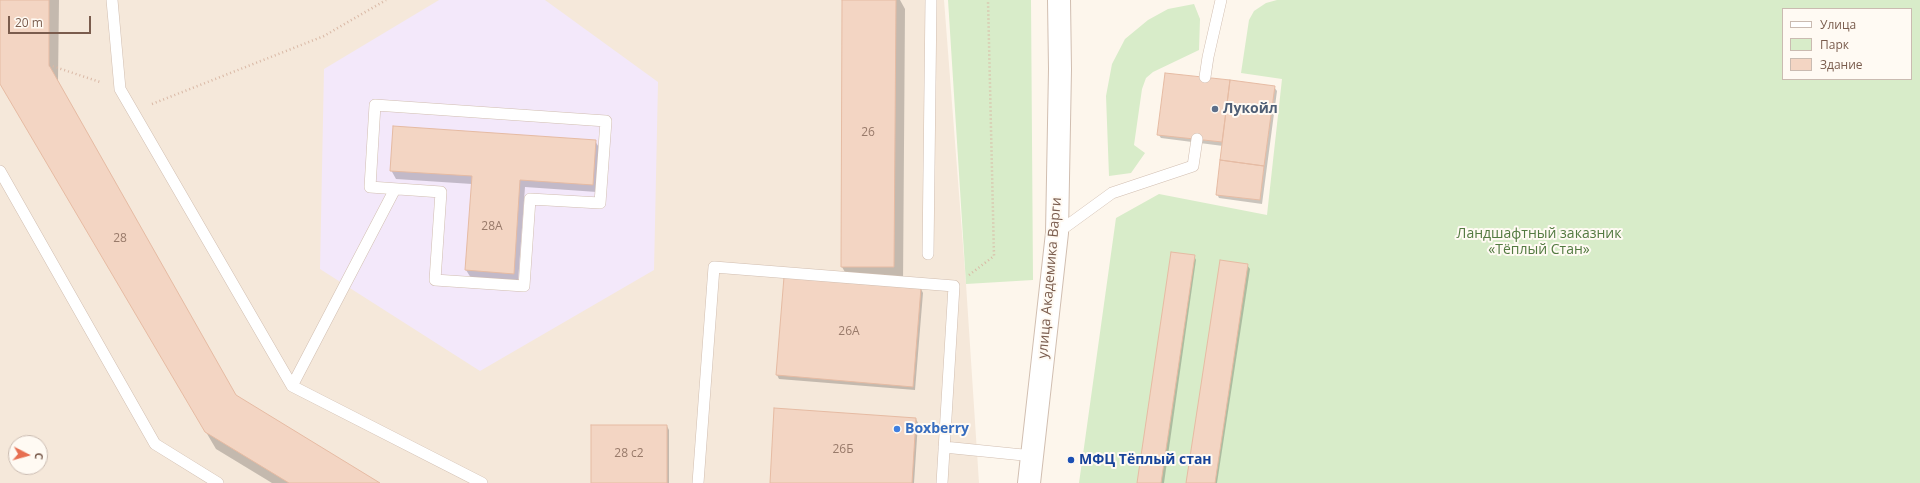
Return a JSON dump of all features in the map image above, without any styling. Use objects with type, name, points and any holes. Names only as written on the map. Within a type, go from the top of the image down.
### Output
[{"type":"street","name":"улица Академика Варги","points":[[1029,483],[1056,233],[1060,69],[1059,0]]},
{"type":"lane","points":[[112,0],[120,89],[292,386],[482,483]]},
{"type":"lane","points":[[928,254],[931,0]]},
{"type":"lane","points":[[1205,77],[1221,0]]},
{"type":"lane","points":[[376,105],[606,122],[600,203],[530,199],[524,286],[435,280],[441,192],[395,189],[370,187],[376,105]]},
{"type":"lane","points":[[1056,233],[1112,193],[1193,166],[1197,139]]},
{"type":"lane","points":[[0,171],[155,444],[218,483]]},
{"type":"lane","points":[[292,386],[395,189]]},
{"type":"lane","points":[[698,483],[714,267],[954,286],[942,483]]},
{"type":"lane","points":[[944,447],[1033,456]]},
{"type":"path","points":[[133,111],[324,36],[386,0]]},
{"type":"path","points":[[954,286],[994,256],[988,0]]},
{"type":"path","points":[[49,64],[120,89]]},
{"type":"shaded area","points":[[0,0],[944,0],[966,284],[979,483],[0,483]]},
{"type":"shaded area","points":[[439,0],[545,0],[658,82],[654,270],[480,371],[320,269],[324,69]]},
{"type":"green space","points":[[948,0],[1031,0],[1033,280],[966,284]]},
{"type":"green space","name":"Ландшафтный заказник «Тёплый Стан»","points":[[1277,0],[1920,0],[1920,483],[1079,483],[1116,218],[1159,194],[1267,215],[1282,79],[1241,73],[1249,20],[1254,11],[1266,3]]},
{"type":"green space","points":[[1194,4],[1200,19],[1199,50],[1153,72],[1146,78],[1142,89],[1134,145],[1145,153],[1131,173],[1109,176],[1106,96],[1112,64],[1125,39],[1148,20],[1168,9]]},
{"type":"building","points":[[0,0],[49,0],[49,65],[236,395],[380,483],[289,483],[205,432],[0,84]]},
{"type":"building","points":[[842,0],[896,0],[894,267],[841,267]]},
{"type":"building","points":[[1165,73],[1230,80],[1222,142],[1157,135]]},
{"type":"building","points":[[1230,80],[1275,86],[1264,166],[1220,160]]},
{"type":"building","points":[[393,126],[596,140],[593,185],[520,180],[514,274],[465,270],[472,176],[390,171]]},
{"type":"building","points":[[1220,160],[1264,166],[1260,200],[1216,195]]},
{"type":"building","points":[[1171,252],[1195,255],[1161,483],[1137,483]]},
{"type":"building","points":[[1220,260],[1248,264],[1215,483],[1186,483]]},
{"type":"building","points":[[784,277],[921,288],[913,387],[776,375]]},
{"type":"building","points":[[774,408],[916,418],[912,483],[770,483]]},
{"type":"building","points":[[591,425],[667,425],[667,483],[591,483]]},
{"type":"place","name":"Лукойл","points":[[1215,109]]},
{"type":"place","name":"Boxberry","points":[[897,429]]},
{"type":"place","name":"МФЦ Тёплый стан","points":[[1071,460]]}]
